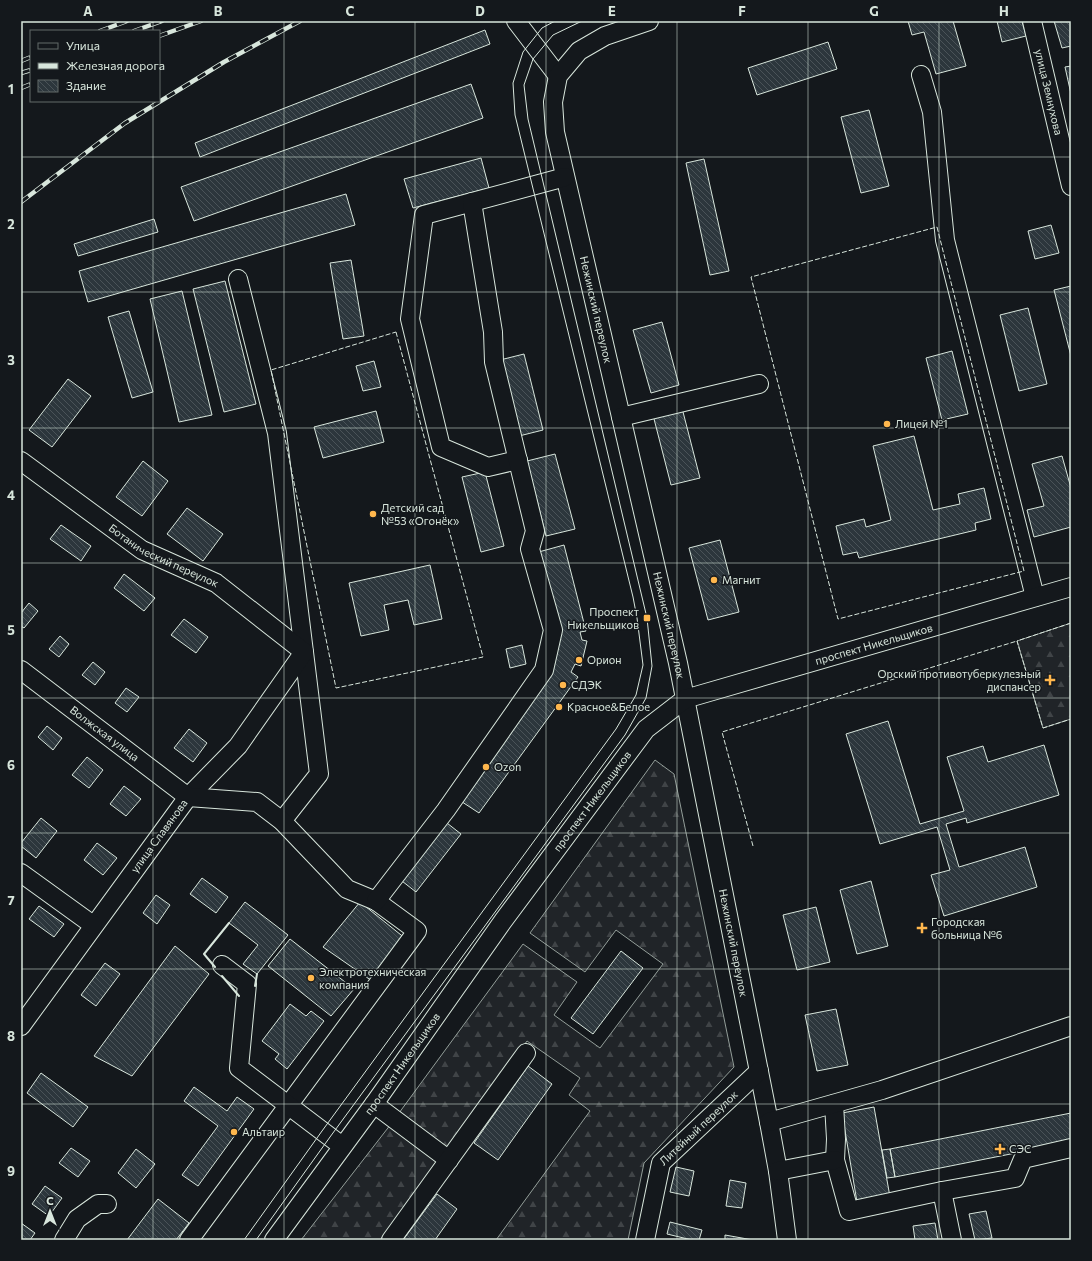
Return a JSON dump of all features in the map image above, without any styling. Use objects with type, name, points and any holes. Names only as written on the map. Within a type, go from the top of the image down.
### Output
[{"type":"street","points":[[516,21],[558,76],[579,52],[605,36],[649,21]]},
{"type":"street","name":"улица Земнухова","points":[[1032,21],[1071,186]]},
{"type":"street","points":[[921,75],[932,112],[945,240],[1035,597]]},
{"type":"street","name":"Нежинский переулок","points":[[558,76],[553,102],[555,132],[678,663],[769,1122],[778,1171],[787,1240]]},
{"type":"street","points":[[518,460],[488,467],[441,448],[410,319],[424,215],[565,177]]},
{"type":"street","points":[[376,901],[446,810],[544,670],[553,630],[530,549],[535,531],[494,362],[493,332],[472,202]]},
{"type":"street","points":[[238,279],[277,433],[319,774],[282,820]]},
{"type":"street","points":[[621,417],[760,384]]},
{"type":"street","name":"Ботанический переулок","points":[[21,461],[142,550],[216,583],[304,652]]},
{"type":"street","name":"проспект Никельщиков","points":[[274,1240],[374,1104],[504,921],[646,729],[685,700],[1071,587]]},
{"type":"street","name":"улица Славянова","points":[[21,1026],[188,797],[238,746],[304,652]]},
{"type":"street","name":"Волжская улица","points":[[21,670],[188,797]]},
{"type":"street","points":[[188,797],[257,802],[282,820],[347,889],[376,901],[417,931],[189,1240]]},
{"type":"street","points":[[21,873],[94,925]]},
{"type":"street","points":[[222,965],[246,984],[239,1068],[342,1146]]},
{"type":"street","points":[[769,1122],[882,1090],[1071,1026]]},
{"type":"street","points":[[391,1240],[526,1053]]},
{"type":"street","name":"Литейный переулок","points":[[645,1240],[661,1163],[759,1072]]},
{"type":"street","points":[[374,1104],[449,1160]]},
{"type":"street","points":[[834,1104],[836,1139],[835,1160],[849,1211],[1015,1178],[1023,1158],[1071,1148]]},
{"type":"street","points":[[778,1171],[835,1160]]},
{"type":"street","points":[[942,1192],[952,1240]]},
{"type":"street","points":[[64,1240],[77,1219],[98,1204],[107,1204]]},
{"type":"green space","name":"Орский противотуберкулезный диспансер","points":[[1071,623],[1071,719],[1043,728],[1017,641]]},
{"type":"green space","points":[[655,760],[674,774],[734,1067],[644,1163],[628,1240],[496,1240],[590,1111],[569,1095],[580,1078],[527,1041],[449,1149],[399,1113],[523,944],[577,982],[554,1015],[600,1048],[663,964],[616,930],[585,972],[530,933]]},
{"type":"green space","points":[[391,1124],[438,1160],[380,1240],[301,1240]]},
{"type":"building","points":[[908,21],[953,21],[966,66],[936,74],[924,32],[912,35]]},
{"type":"building","points":[[997,21],[1022,21],[1026,36],[1002,42]]},
{"type":"building","points":[[1054,21],[1071,21],[1071,46],[1062,48]]},
{"type":"building","points":[[485,30],[490,44],[200,157],[195,143]]},
{"type":"building","points":[[828,42],[837,69],[757,95],[748,68]]},
{"type":"building","points":[[1071,66],[1071,94],[1065,67]]},
{"type":"building","points":[[471,84],[483,118],[194,221],[181,187]]},
{"type":"building","points":[[869,110],[889,186],[861,193],[841,117]]},
{"type":"building","points":[[481,158],[489,188],[413,208],[404,179]]},
{"type":"building","points":[[704,159],[729,271],[710,275],[686,163]]},
{"type":"building","points":[[346,194],[355,225],[88,302],[79,271]]},
{"type":"building","points":[[154,219],[158,232],[78,256],[74,244]]},
{"type":"building","points":[[1051,225],[1059,253],[1035,259],[1028,231]]},
{"type":"building","points":[[351,260],[364,336],[343,339],[330,263]]},
{"type":"building","points":[[225,281],[256,404],[224,412],[193,289]]},
{"type":"building","points":[[1071,286],[1071,356],[1054,290]]},
{"type":"building","points":[[182,291],[212,415],[179,422],[150,299]]},
{"type":"building","points":[[1028,308],[1047,384],[1019,391],[1000,315]]},
{"type":"building","points":[[129,311],[153,392],[132,398],[108,317]]},
{"type":"building","points":[[662,322],[679,385],[651,393],[633,330]]},
{"type":"building","points":[[952,351],[968,414],[942,420],[926,358]]},
{"type":"building","points":[[524,354],[543,430],[515,437],[496,361]]},
{"type":"building","points":[[374,361],[381,387],[363,391],[356,366]]},
{"type":"building","points":[[68,379],[91,396],[52,447],[29,430]]},
{"type":"building","points":[[682,408],[700,478],[671,485],[653,415]]},
{"type":"building","points":[[376,411],[384,442],[323,458],[314,427]]},
{"type":"building","points":[[914,436],[933,510],[960,504],[958,494],[984,488],[991,519],[975,523],[976,530],[859,558],[857,552],[843,555],[836,526],[864,519],[866,527],[891,520],[873,446]]},
{"type":"building","points":[[555,454],[575,529],[546,536],[527,461]]},
{"type":"building","points":[[1062,456],[1071,488],[1071,527],[1034,537],[1027,510],[1044,506],[1032,464]]},
{"type":"building","points":[[143,461],[168,481],[142,516],[116,497]]},
{"type":"building","points":[[485,472],[504,546],[481,552],[462,477]]},
{"type":"building","points":[[187,508],[223,534],[203,561],[167,534]]},
{"type":"building","points":[[61,525],[91,546],[81,561],[50,539]]},
{"type":"building","name":"Магнит","points":[[720,540],[739,612],[708,620],[689,548]]},
{"type":"building","points":[[564,545],[586,631],[580,632],[582,640],[587,641],[581,666],[575,664],[571,672],[578,677],[479,813],[453,796],[549,658],[535,553]]},
{"type":"building","points":[[430,565],[442,619],[414,625],[408,600],[384,605],[389,630],[361,636],[349,583]]},
{"type":"building","points":[[124,574],[155,598],[144,611],[114,588]]},
{"type":"building","points":[[29,603],[38,611],[24,628],[21,626],[21,613]]},
{"type":"building","points":[[184,619],[208,637],[196,653],[171,635]]},
{"type":"building","points":[[60,636],[69,644],[59,657],[49,649]]},
{"type":"building","points":[[522,645],[526,664],[510,668],[506,649]]},
{"type":"building","points":[[93,662],[105,672],[95,685],[82,675]]},
{"type":"building","points":[[126,688],[139,697],[127,712],[115,703]]},
{"type":"building","points":[[888,721],[920,824],[964,811],[947,757],[983,746],[988,762],[1044,745],[1059,795],[967,823],[966,818],[946,824],[959,867],[1025,847],[1037,887],[944,916],[931,875],[950,870],[937,827],[880,844],[846,734]]},
{"type":"building","points":[[47,726],[62,738],[53,750],[38,737]]},
{"type":"building","points":[[189,729],[207,743],[193,762],[174,748]]},
{"type":"building","points":[[87,757],[103,770],[89,788],[72,775]]},
{"type":"building","points":[[124,786],[141,799],[126,816],[110,804]]},
{"type":"building","points":[[438,816],[461,834],[416,892],[393,874]]},
{"type":"building","points":[[41,818],[57,831],[36,858],[21,846],[21,843]]},
{"type":"building","points":[[97,843],[117,858],[103,875],[84,860]]},
{"type":"building","points":[[202,878],[228,897],[216,913],[190,894]]},
{"type":"building","points":[[871,881],[888,946],[857,954],[840,890]]},
{"type":"building","points":[[156,895],[170,905],[157,924],[143,913]]},
{"type":"building","points":[[245,902],[288,935],[257,974],[243,964],[258,945],[229,923]]},
{"type":"building","points":[[360,902],[406,939],[372,981],[323,947]]},
{"type":"building","points":[[39,906],[64,924],[54,937],[29,919]]},
{"type":"building","points":[[816,907],[830,962],[797,970],[783,915]]},
{"type":"building","name":"Электротехническая компания","points":[[290,939],[354,989],[331,1016],[268,966]]},
{"type":"building","points":[[175,946],[209,974],[132,1076],[94,1056]]},
{"type":"building","points":[[621,951],[643,968],[593,1034],[571,1018]]},
{"type":"building","points":[[105,963],[120,974],[96,1006],[81,995]]},
{"type":"building","points":[[290,1004],[306,1016],[311,1011],[324,1021],[287,1069],[275,1059],[279,1054],[262,1041]]},
{"type":"building","points":[[836,1009],[848,1065],[817,1071],[805,1015]]},
{"type":"building","points":[[528,1066],[552,1084],[498,1160],[474,1143]]},
{"type":"building","points":[[41,1073],[88,1107],[73,1127],[27,1093]]},
{"type":"building","points":[[194,1087],[227,1111],[237,1097],[254,1109],[198,1186],[182,1175],[218,1126],[184,1101]]},
{"type":"building","points":[[874,1107],[890,1197],[857,1202],[842,1113]]},
{"type":"building","points":[[1071,1113],[1071,1142],[895,1177],[890,1149]]},
{"type":"building","points":[[71,1148],[90,1161],[78,1177],[59,1163]]},
{"type":"building","points":[[136,1149],[155,1164],[136,1188],[118,1173]]},
{"type":"building","points":[[890,1149],[895,1177],[887,1178],[882,1150]]},
{"type":"building","points":[[676,1167],[694,1171],[689,1196],[670,1192]]},
{"type":"building","points":[[730,1180],[746,1183],[742,1208],[726,1206]]},
{"type":"building","points":[[45,1186],[62,1198],[49,1216],[32,1204]]},
{"type":"building","points":[[437,1194],[457,1209],[435,1240],[403,1240]]},
{"type":"building","points":[[158,1199],[189,1223],[176,1240],[127,1240]]},
{"type":"building","points":[[986,1211],[992,1238],[975,1240],[969,1214]]},
{"type":"building","points":[[670,1222],[702,1230],[699,1240],[692,1240],[667,1234]]},
{"type":"building","points":[[21,1223],[35,1233],[30,1240],[21,1240]]},
{"type":"building","points":[[935,1223],[938,1240],[915,1240],[913,1226]]},
{"type":"building","points":[[725,1235],[753,1240],[725,1240]]},
{"type":"tram line","points":[[244,1240],[616,729],[636,695],[643,665],[633,597],[515,115],[513,83],[523,52],[542,28],[555,21]]},
{"type":"tram line","points":[[256,1240],[625,735],[646,698],[652,666],[647,618],[528,119],[524,85],[533,59],[553,35],[582,21]]},
{"type":"railway","points":[[103,30],[127,21]]},
{"type":"railway","points":[[137,30],[162,21]]},
{"type":"railway","points":[[160,36],[201,21]]},
{"type":"railway","points":[[160,101],[224,62],[300,21]]},
{"type":"railway","points":[[21,61],[30,57]]},
{"type":"railway","points":[[21,73],[30,70]]},
{"type":"railway","points":[[21,88],[30,84]]},
{"type":"railway","points":[[21,202],[125,123],[159,102]]},
{"type":"fence","points":[[937,227],[1024,571],[838,619],[751,277],[937,227]]},
{"type":"fence","points":[[396,332],[483,657],[336,688],[271,370],[396,332]]},
{"type":"fence","points":[[1071,623],[1017,641],[1043,728],[1071,719]]},
{"type":"fence","points":[[753,846],[722,732],[1017,641]]},
{"type":"wall","points":[[215,967],[204,954],[229,923]]},
{"type":"wall","points":[[255,986],[257,974]]},
{"type":"wall","points":[[222,976],[239,996]]},
{"type":"place","name":"Лицей №1","points":[[887,424]]},
{"type":"place","name":"Детский сад №53 «Огонёк»","points":[[373,514]]},
{"type":"place","name":"Магнит","points":[[714,580]]},
{"type":"place","name":"Проспект Никельщиков","points":[[647,618]]},
{"type":"place","name":"Орион","points":[[579,660]]},
{"type":"place","name":"Орский противотуберкулезный диспансер","points":[[1050,680]]},
{"type":"place","name":"СДЭК","points":[[563,685]]},
{"type":"place","name":"Красное&Белое","points":[[559,707]]},
{"type":"place","name":"Ozon","points":[[486,767]]},
{"type":"place","name":"Городская больница №6","points":[[922,928]]},
{"type":"place","name":"Электротехническая компания","points":[[311,978]]},
{"type":"place","name":"Альтаир","points":[[234,1132]]},
{"type":"place","name":"СЭС","points":[[1000,1149]]}]
